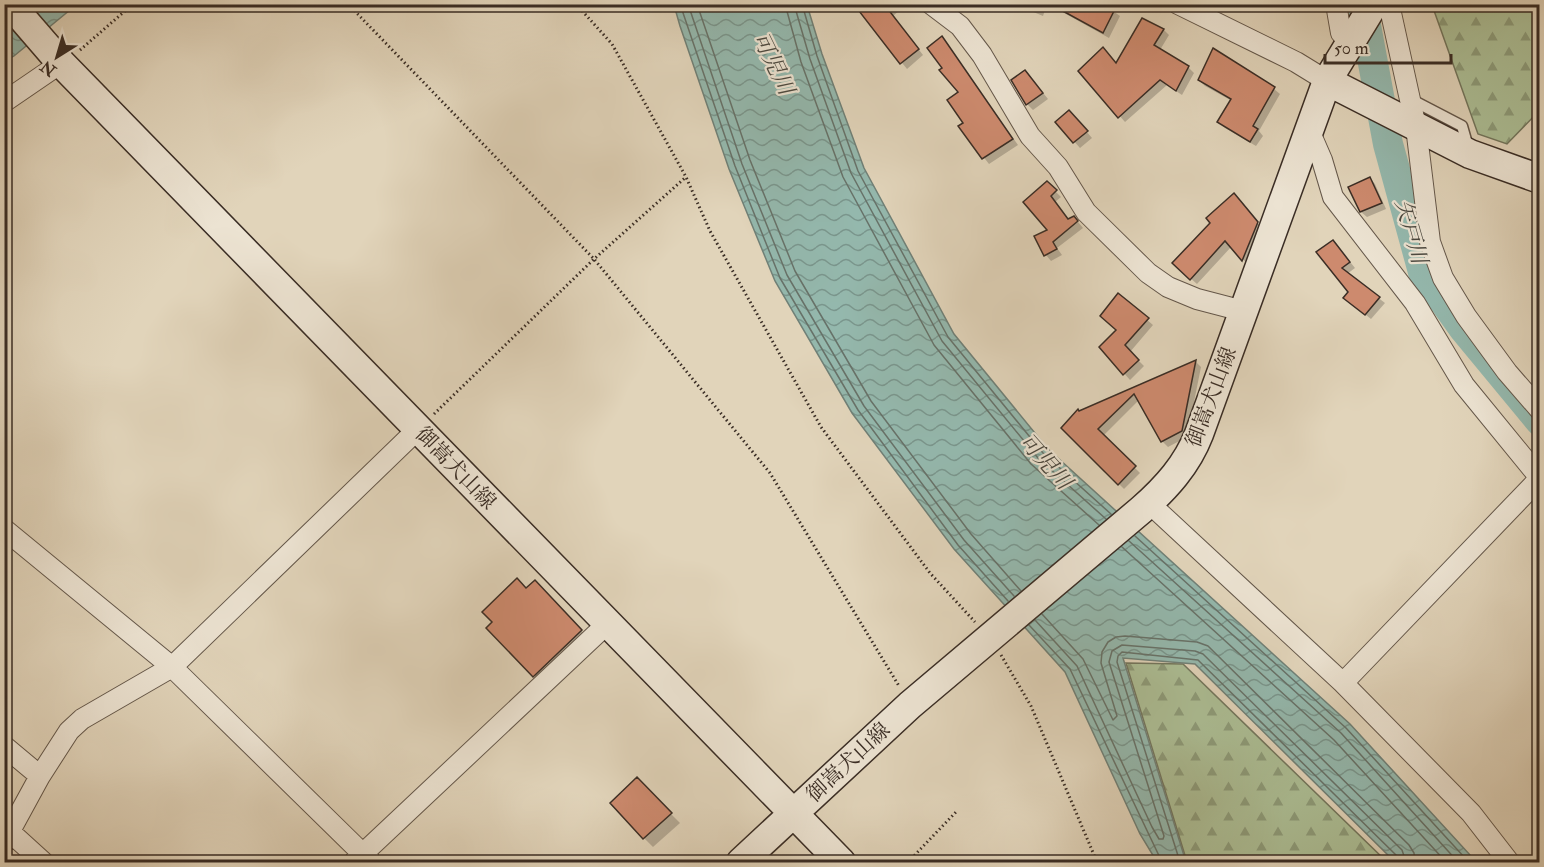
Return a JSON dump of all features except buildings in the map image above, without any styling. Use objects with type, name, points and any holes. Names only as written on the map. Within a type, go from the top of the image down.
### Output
[{"type":"main road","name":"御嵩犬山線","points":[[10,4],[61,63],[794,813],[910,705],[1145,506],[1172,480],[1192,452],[1327,81],[1374,4]]},
{"type":"main road","points":[[1327,81],[1470,154],[1539,179]]},
{"type":"main road","points":[[741,862],[794,813],[841,862]]},
{"type":"street","points":[[931,4],[960,26],[982,54],[1030,136],[1058,167],[1086,213],[1148,273],[1168,287],[1197,299],[1243,310]]},
{"type":"street","points":[[1178,4],[1296,62],[1327,81]]},
{"type":"street","points":[[1336,4],[1341,33],[1352,42]]},
{"type":"street","points":[[1389,4],[1416,127],[1430,242],[1443,278],[1466,316],[1500,363],[1539,410]]},
{"type":"street","points":[[4,102],[61,63]]},
{"type":"street","points":[[1309,130],[1322,160],[1333,198],[1415,303],[1464,385],[1539,478],[1343,683]]},
{"type":"street","points":[[43,862],[7,837],[40,776],[69,731],[82,719],[172,667],[418,429]]},
{"type":"street","points":[[1145,506],[1343,683],[1472,813],[1509,862]]},
{"type":"street","points":[[4,529],[172,667],[363,860],[607,624]]},
{"type":"street","points":[[4,746],[40,776]]},
{"type":"lane","points":[[1410,99],[1462,126],[1470,154]]},
{"type":"path","points":[[61,63],[133,4]]},
{"type":"path","points":[[348,4],[594,259],[770,473],[910,705]]},
{"type":"path","points":[[576,4],[612,44],[686,177],[710,231],[821,427],[930,573],[990,639],[1010,668],[1031,706],[1083,832],[1098,862]]},
{"type":"path","points":[[418,429],[594,259],[686,177]]},
{"type":"path","points":[[908,862],[956,812]]},
{"type":"green space","points":[[1432,5],[1539,5],[1539,111],[1507,144],[1478,134]]},
{"type":"green space","points":[[1126,663],[1183,664],[1387,862],[1187,862]]},
{"type":"water","points":[[5,5],[76,5],[5,61]]},
{"type":"water","name":"可児川","points":[[674,5],[807,5],[822,54],[864,168],[954,334],[1048,449],[1350,724],[1471,856],[1472,862],[1395,862],[1195,664],[1123,658],[1186,862],[1157,862],[1140,834],[1065,672],[954,549],[852,413],[775,281],[729,169]]},
{"type":"waterway","name":"矢戸川","points":[[1362,4],[1388,144],[1423,272],[1464,329],[1540,421]]}]
